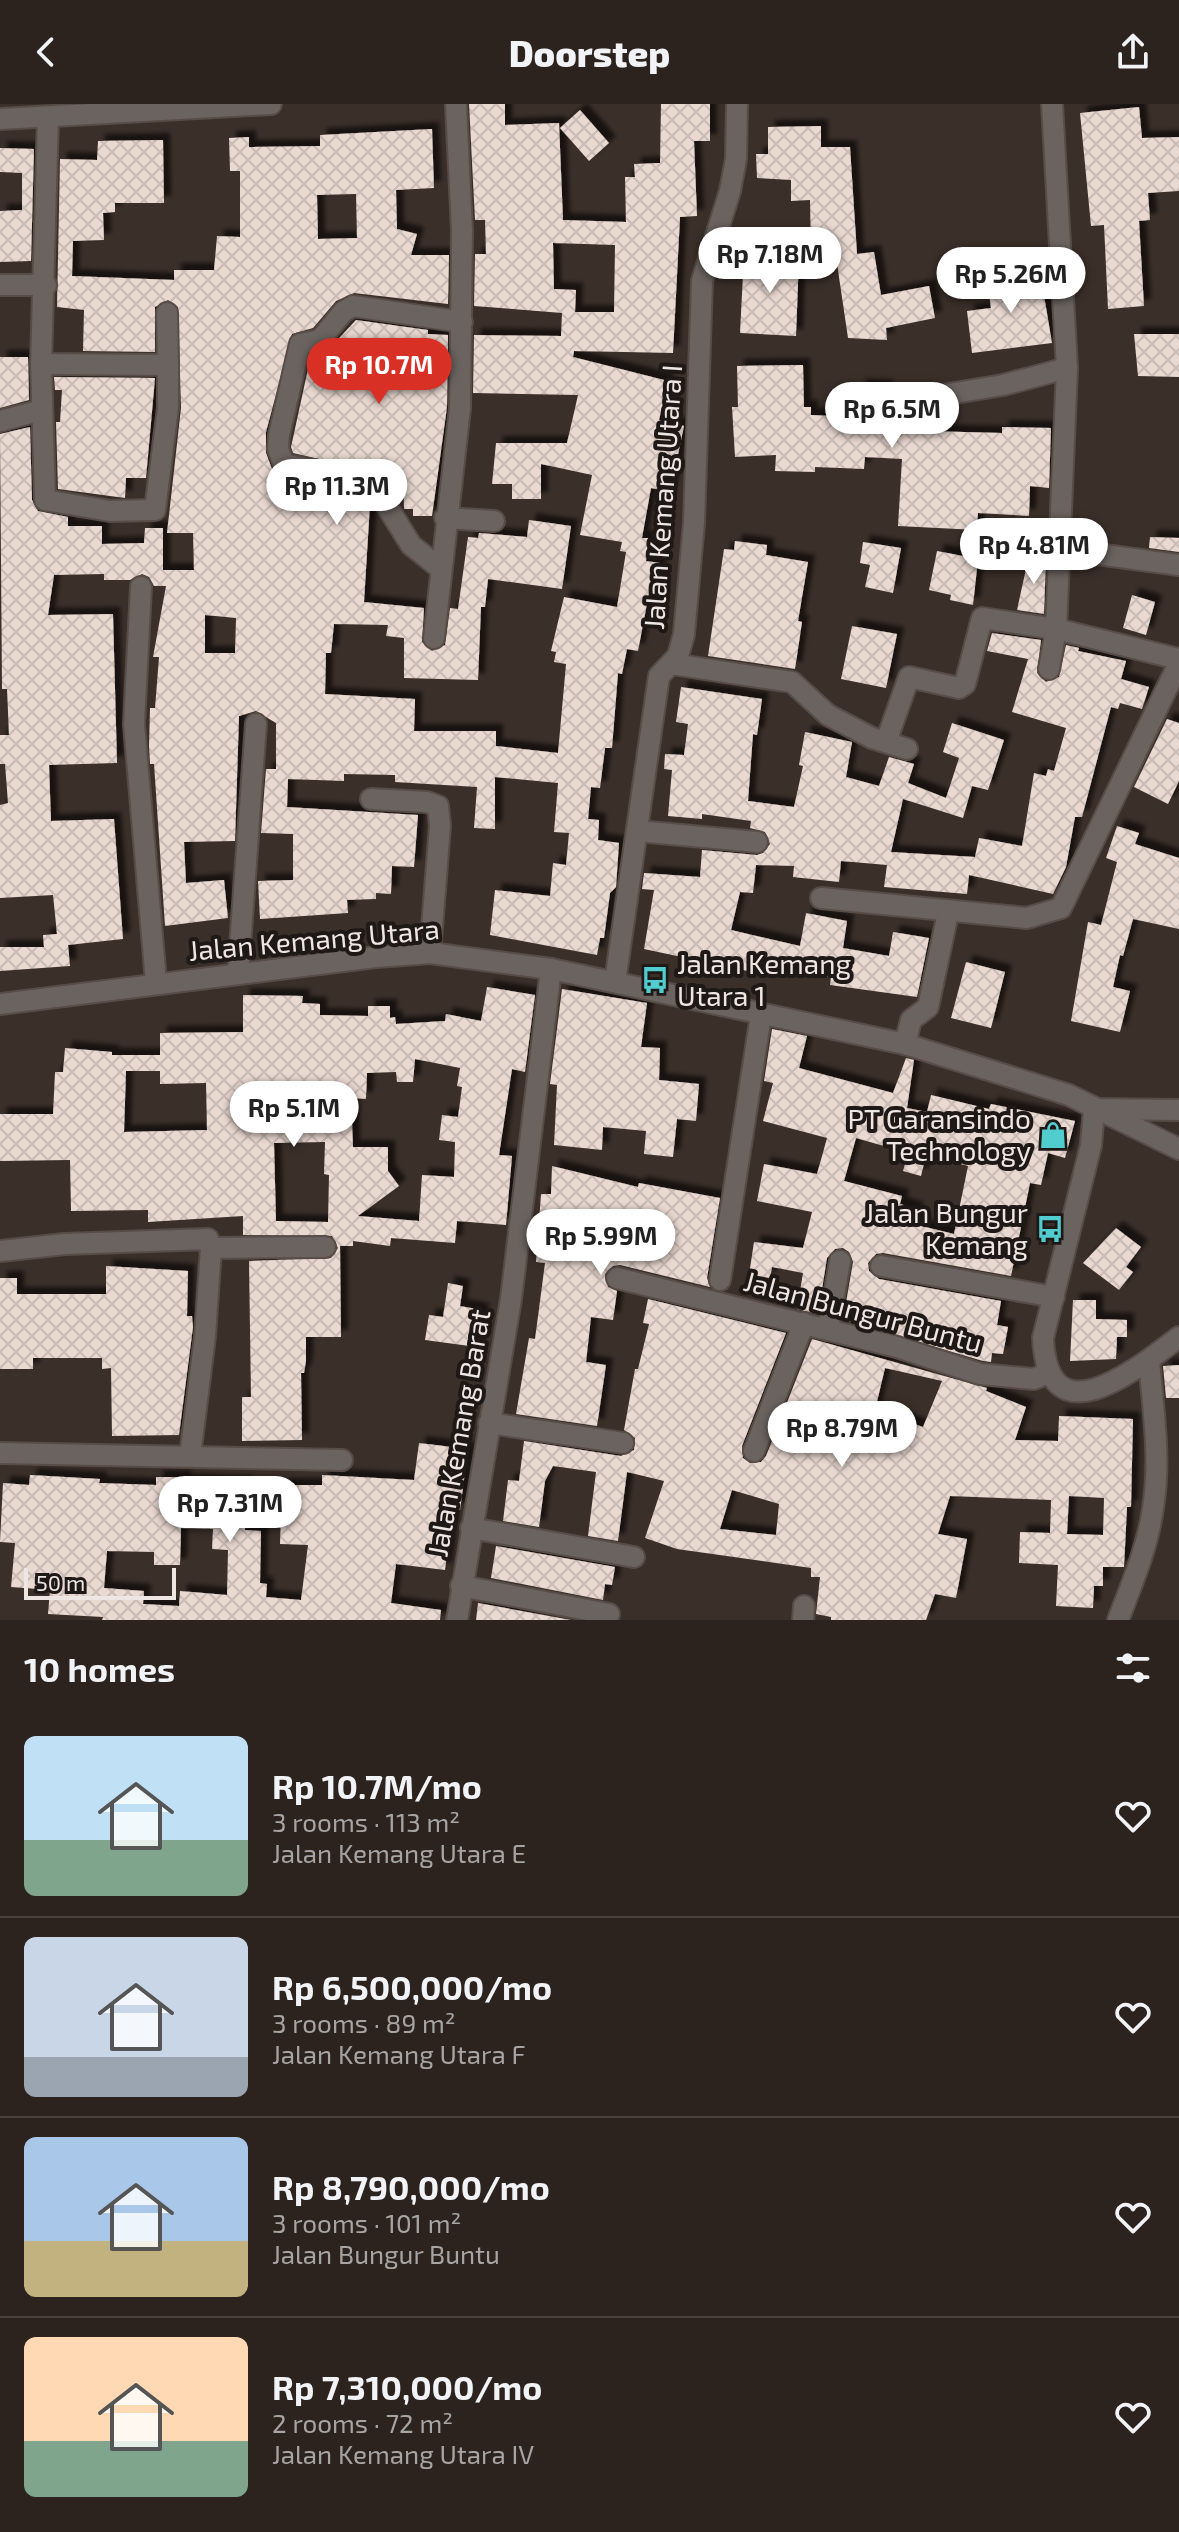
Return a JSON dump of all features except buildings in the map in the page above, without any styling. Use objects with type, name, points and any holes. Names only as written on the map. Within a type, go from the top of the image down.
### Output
[{"type":"street","points":[[10,114],[48,117],[271,104]]},
{"type":"street","points":[[434,638],[445,518],[460,408],[462,231],[456,104]]},
{"type":"street","name":"Jalan Kemang Utara I","points":[[615,982],[659,676],[672,664],[684,634],[694,523],[702,281],[730,191],[736,159],[737,104]]},
{"type":"street","points":[[1049,669],[1056,629],[1067,368],[1052,104]]},
{"type":"street","points":[[48,117],[46,285],[41,364],[45,500],[110,511],[152,512],[157,507],[165,438],[167,313]]},
{"type":"street","points":[[0,285],[46,285]]},
{"type":"street","points":[[441,569],[411,545],[372,482],[284,464],[278,449],[279,435],[300,344],[321,339],[343,312],[353,306],[462,322]]},
{"type":"street","points":[[41,364],[168,365]]},
{"type":"street","points":[[949,394],[1003,385],[1067,368]]},
{"type":"street","points":[[0,421],[42,410]]},
{"type":"street","points":[[445,518],[494,521]]},
{"type":"street","points":[[1060,549],[1179,565]]},
{"type":"street","points":[[141,587],[134,724],[156,982]]},
{"type":"street","points":[[821,898],[948,913],[1027,918],[1061,908],[1179,661],[1056,629],[982,618],[965,684],[959,688],[909,677],[886,742]]},
{"type":"street","points":[[672,664],[792,682],[828,715],[907,749]]},
{"type":"street","points":[[238,974],[256,724]]},
{"type":"street","points":[[371,799],[427,802],[438,806],[440,826],[430,953]]},
{"type":"street","points":[[638,831],[757,842]]},
{"type":"street","points":[[905,1044],[911,1020],[928,1007],[948,913]]},
{"type":"street","name":"Jalan Kemang Utara","points":[[0,1004],[156,982],[430,953],[551,969],[905,1044],[1069,1095],[1179,1149]]},
{"type":"street","name":"Jalan Kemang Barat","points":[[457,1620],[523,1220],[551,969]]},
{"type":"street","points":[[720,1280],[761,1015]]},
{"type":"street","points":[[1179,1110],[1094,1109],[1091,1145],[1043,1338],[1048,1373],[1070,1390],[1101,1390],[1128,1376],[1179,1337]]},
{"type":"street","points":[[0,1251],[208,1239],[211,1248],[205,1336],[190,1456]]},
{"type":"street","points":[[211,1248],[325,1247]]},
{"type":"street","points":[[828,1330],[840,1261]]},
{"type":"street","points":[[881,1266],[1054,1297]]},
{"type":"street","name":"Jalan Bungur Buntu","points":[[617,1278],[897,1347],[980,1374],[1034,1379],[1048,1373]]},
{"type":"street","points":[[754,1451],[804,1323]]},
{"type":"street","points":[[1118,1620],[1141,1558],[1153,1508],[1157,1460],[1149,1360]]},
{"type":"street","points":[[489,1423],[623,1443]]},
{"type":"street","points":[[0,1453],[342,1460]]},
{"type":"street","points":[[471,1528],[634,1557]]},
{"type":"street","points":[[461,1586],[609,1614]]},
{"type":"place","name":"Jalan Kemang Utara 1","points":[[655,980]]},
{"type":"place","name":"PT Garansindo Technology","points":[[1053,1135]]},
{"type":"place","name":"Jalan Bungur Kemang","points":[[1050,1229]]}]
